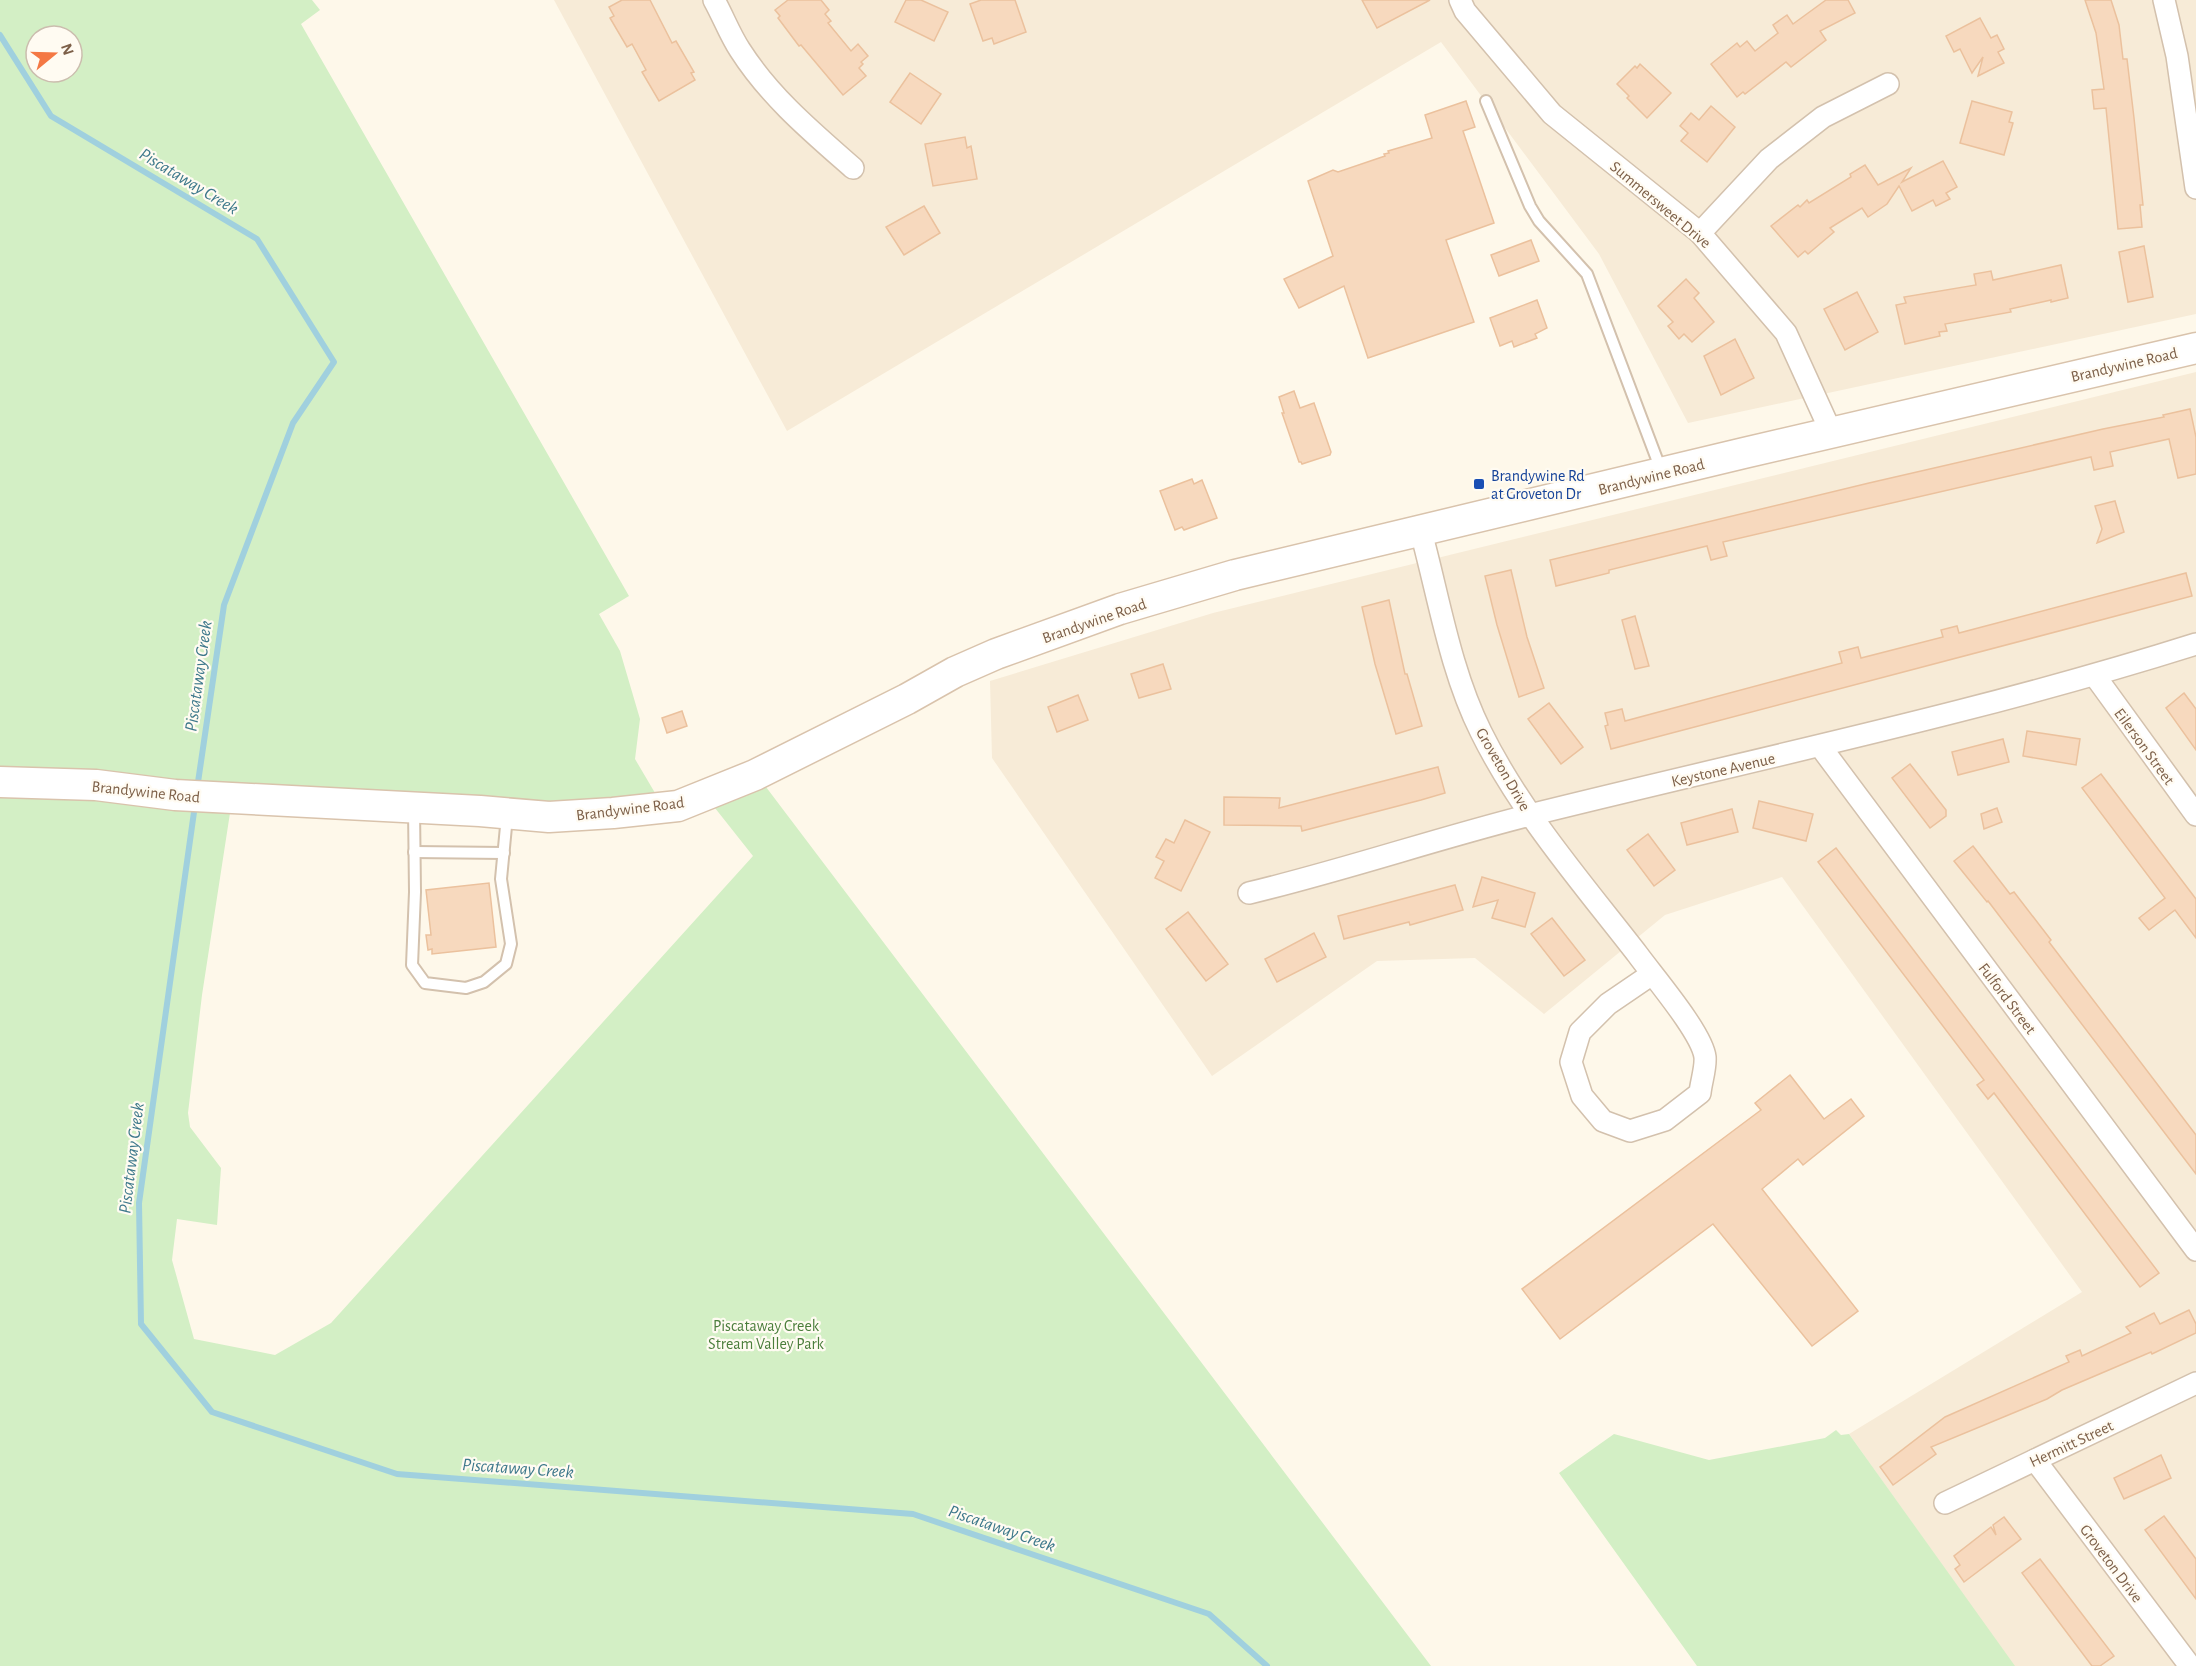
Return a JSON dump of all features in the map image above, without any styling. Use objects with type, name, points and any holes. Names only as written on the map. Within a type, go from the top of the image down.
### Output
[{"type":"main road","name":"Brandywine Road","points":[[0,782],[96,785],[175,795],[549,817],[678,806],[754,775],[907,699],[955,672],[996,654],[1120,609],[1225,578],[1831,432],[2196,348]]},
{"type":"street","points":[[714,0],[739,49],[764,83],[793,114],[853,168]]},
{"type":"street","name":"Summersweet Drive","points":[[1460,0],[1466,11],[1552,114],[1700,233],[1786,333],[1831,432]]},
{"type":"street","points":[[2164,0],[2177,57],[2189,94],[2196,188]]},
{"type":"street","points":[[1700,233],[1769,159],[1823,117],[1888,84]]},
{"type":"street","name":"Groveton Drive","points":[[1421,531],[1462,684],[1480,731],[1531,815],[1652,974],[1699,1038],[1705,1058],[1700,1093],[1665,1120],[1630,1131],[1603,1121],[1582,1096],[1571,1062],[1580,1032],[1608,1004],[1652,974]]},
{"type":"street","name":"Keystone Avenue","points":[[1249,893],[1531,815],[1820,746],[2095,676],[2196,644]]},
{"type":"street","name":"Eilerson Street","points":[[2095,676],[2196,815]]},
{"type":"street","name":"Fulford Street","points":[[1820,746],[2196,1250]]},
{"type":"street","name":"Hermitt Street","points":[[1945,1503],[2196,1383]]},
{"type":"street","name":"Groveton Drive","points":[[2035,1460],[2190,1666]]},
{"type":"lane","points":[[1485,101],[1530,206],[1539,221],[1587,274],[1663,473]]},
{"type":"lane","points":[[414,808],[412,965],[425,984],[466,988],[484,982],[506,964],[511,944],[501,879],[508,813]]},
{"type":"lane","points":[[414,852],[504,853]]},
{"type":"shaded area","points":[[554,0],[2196,0],[2196,314],[1688,423],[1599,254],[1441,42],[787,431]]},
{"type":"shaded area","points":[[2196,372],[2196,1666],[2014,1666],[1849,1434],[2082,1292],[1782,877],[1665,915],[1544,1014],[1475,958],[1377,961],[1212,1076],[992,758],[990,681],[1213,613]]},
{"type":"green space","name":"Piscataway Creek Stream Valley Park","points":[[0,0],[312,0],[320,10],[301,24],[629,596],[599,614],[620,651],[640,719],[635,759],[658,798],[590,808],[234,787],[202,995],[188,1113],[190,1127],[221,1168],[217,1225],[177,1219],[172,1260],[194,1339],[275,1355],[331,1323],[753,856],[715,808],[766,787],[1431,1666],[0,1666]]},
{"type":"green space","points":[[1836,1430],[1841,1435],[1849,1434],[2015,1666],[1697,1666],[1559,1473],[1614,1434],[1709,1460],[1825,1438]]},
{"type":"building","points":[[622,0],[650,0],[672,43],[676,41],[694,72],[691,73],[695,80],[659,101],[642,72],[646,70],[632,44],[627,47],[610,18],[614,16],[609,7]]},
{"type":"building","points":[[788,0],[821,0],[829,10],[825,14],[831,21],[828,23],[851,51],[858,44],[868,56],[861,62],[863,64],[859,68],[866,76],[843,95],[801,45],[799,46],[778,18],[780,16],[775,10]]},
{"type":"building","points":[[906,0],[921,0],[948,12],[934,41],[895,22]]},
{"type":"building","points":[[981,0],[1015,0],[1026,32],[994,44],[992,38],[983,41],[970,4]]},
{"type":"building","points":[[1362,0],[1430,0],[1377,28]]},
{"type":"building","points":[[1826,0],[1848,0],[1855,13],[1820,31],[1826,40],[1791,67],[1786,62],[1745,94],[1743,92],[1737,97],[1711,64],[1737,43],[1740,47],[1747,41],[1755,51],[1778,33],[1773,25],[1787,15],[1793,24]]},
{"type":"building","points":[[2085,0],[2111,0],[2119,25],[2123,59],[2127,59],[2134,118],[2143,205],[2140,205],[2142,227],[2118,229],[2106,108],[2094,109],[2092,90],[2104,89],[2096,33]]},
{"type":"building","points":[[1980,18],[1991,38],[1997,35],[2004,49],[1998,52],[2004,63],[1978,76],[1983,57],[1972,73],[1960,49],[1954,52],[1946,36]]},
{"type":"building","points":[[1640,64],[1671,93],[1647,118],[1617,84]]},
{"type":"building","points":[[910,73],[941,94],[921,124],[890,102]]},
{"type":"building","points":[[1466,101],[1475,127],[1463,131],[1494,223],[1446,240],[1474,322],[1368,358],[1344,286],[1299,308],[1284,279],[1333,256],[1308,181],[1333,170],[1338,172],[1385,156],[1384,154],[1389,153],[1388,151],[1432,138],[1425,115]]},
{"type":"building","points":[[1972,101],[2012,112],[2009,122],[2013,123],[2004,155],[1960,143]]},
{"type":"building","points":[[1711,106],[1735,127],[1707,162],[1681,141],[1688,133],[1680,126],[1691,113],[1699,120]]},
{"type":"building","points":[[965,137],[967,148],[971,146],[977,179],[933,186],[925,144]]},
{"type":"building","points":[[1943,161],[1957,187],[1946,193],[1950,199],[1936,206],[1933,200],[1912,211],[1899,186],[1887,204],[1868,217],[1862,208],[1830,228],[1834,232],[1808,254],[1805,251],[1798,257],[1771,226],[1798,205],[1800,207],[1807,200],[1809,203],[1851,177],[1850,174],[1865,165],[1878,185],[1911,168],[1902,182]]},
{"type":"building","points":[[924,206],[940,233],[904,255],[886,227]]},
{"type":"building","points":[[1531,240],[1539,261],[1499,276],[1491,255]]},
{"type":"building","points":[[2144,246],[2153,297],[2128,302],[2119,252]]},
{"type":"building","points":[[2061,265],[2068,298],[2010,309],[2011,312],[1945,324],[1947,331],[1939,332],[1940,336],[1905,344],[1896,305],[1906,303],[1904,297],[1976,285],[1974,274],[1991,271],[1993,280]]},
{"type":"building","points":[[1686,279],[1699,293],[1694,298],[1714,322],[1692,342],[1684,334],[1679,339],[1668,326],[1673,322],[1658,306]]},
{"type":"building","points":[[1857,292],[1878,332],[1845,350],[1824,309]]},
{"type":"building","points":[[1537,300],[1547,328],[1535,334],[1537,338],[1514,347],[1512,341],[1500,346],[1490,318]]},
{"type":"building","points":[[1735,339],[1754,378],[1721,395],[1704,356]]},
{"type":"building","points":[[1294,391],[1300,408],[1314,403],[1331,452],[1330,455],[1302,464],[1299,462],[1282,413],[1284,413],[1279,397]]},
{"type":"building","points":[[2190,409],[2196,437],[2196,474],[2178,478],[2169,439],[2110,452],[2113,466],[2094,470],[2091,457],[1723,542],[1727,556],[1711,560],[1707,546],[1609,570],[1609,573],[1556,586],[1550,560],[1869,483],[2164,417],[2163,415]]},
{"type":"building","points":[[1192,479],[1194,484],[1202,480],[1217,518],[1184,530],[1182,527],[1175,530],[1160,491]]},
{"type":"building","points":[[2115,501],[2124,532],[2097,543],[2102,529],[2095,506]]},
{"type":"building","points":[[1511,570],[1527,637],[1544,688],[1519,697],[1485,576]]},
{"type":"building","points":[[2186,573],[2192,596],[1611,749],[1605,726],[1608,725],[1605,713],[1622,709],[1625,721],[1842,663],[1839,652],[1858,647],[1861,658],[1943,637],[1941,630],[1957,626],[1959,633]]},
{"type":"building","points":[[1389,600],[1405,674],[1407,674],[1422,726],[1396,734],[1375,664],[1362,607]]},
{"type":"building","points":[[1635,616],[1649,666],[1635,669],[1622,620]]},
{"type":"building","points":[[1163,664],[1171,689],[1139,698],[1131,674]]},
{"type":"building","points":[[2184,693],[2196,709],[2196,750],[2166,708]]},
{"type":"building","points":[[1078,695],[1088,720],[1057,732],[1048,707]]},
{"type":"building","points":[[1549,703],[1583,747],[1561,764],[1528,719]]},
{"type":"building","points":[[682,711],[687,726],[667,733],[662,718]]},
{"type":"building","points":[[2027,731],[2080,739],[2076,765],[2023,756]]},
{"type":"building","points":[[2003,739],[2009,762],[1958,775],[1952,752]]},
{"type":"building","points":[[1910,764],[1946,810],[1946,816],[1930,828],[1892,778]]},
{"type":"building","points":[[1438,767],[1445,793],[1421,800],[1302,831],[1301,826],[1224,825],[1224,797],[1280,798],[1279,808]]},
{"type":"building","points":[[2101,774],[2196,899],[2196,938],[2175,910],[2149,930],[2139,918],[2165,898],[2082,788]]},
{"type":"building","points":[[1759,801],[1813,814],[1806,841],[1753,828]]},
{"type":"building","points":[[1997,808],[2002,822],[1984,829],[1981,814]]},
{"type":"building","points":[[1732,809],[1738,832],[1687,845],[1681,823]]},
{"type":"building","points":[[1185,820],[1210,832],[1181,891],[1155,878],[1164,861],[1156,857],[1166,839],[1174,843]]},
{"type":"building","points":[[1648,834],[1675,870],[1654,886],[1627,850]]},
{"type":"building","points":[[1973,846],[2010,894],[2014,892],[2051,940],[2049,942],[2196,1135],[2196,1174],[1988,901],[1954,861]]},
{"type":"building","points":[[1836,848],[2159,1273],[2140,1287],[1994,1093],[1988,1099],[1977,1085],[1984,1080],[1818,862]]},
{"type":"building","points":[[1482,877],[1535,893],[1525,927],[1492,918],[1498,900],[1473,907]]},
{"type":"building","points":[[489,883],[496,947],[432,954],[432,949],[428,950],[426,935],[431,935],[426,890]]},
{"type":"building","points":[[1455,885],[1463,910],[1410,925],[1409,922],[1344,939],[1338,916]]},
{"type":"building","points":[[1188,912],[1228,964],[1206,981],[1166,929]]},
{"type":"building","points":[[1552,918],[1585,960],[1564,976],[1531,934]]},
{"type":"building","points":[[1314,933],[1326,957],[1277,982],[1265,959]]},
{"type":"building","points":[[1790,1075],[1824,1119],[1851,1099],[1864,1116],[1803,1165],[1798,1159],[1762,1189],[1858,1311],[1812,1346],[1713,1224],[1560,1339],[1522,1289],[1761,1110],[1755,1103]]},
{"type":"building","points":[[2189,1310],[2196,1324],[2196,1333],[2152,1354],[2151,1352],[2062,1390],[2047,1399],[1931,1447],[1936,1454],[1893,1485],[1880,1467],[1945,1417],[2069,1362],[2066,1356],[2080,1350],[2082,1356],[2131,1333],[2126,1327],[2154,1313],[2160,1324]]},
{"type":"building","points":[[2161,1455],[2171,1478],[2124,1499],[2114,1478]]},
{"type":"building","points":[[2164,1516],[2196,1559],[2196,1599],[2145,1530]]},
{"type":"building","points":[[2004,1517],[2021,1539],[1964,1582],[1955,1569],[1960,1565],[1954,1556],[1991,1527],[1996,1535],[1993,1525]]},
{"type":"building","points":[[2040,1559],[2114,1656],[2100,1666],[2092,1666],[2022,1573]]},
{"type":"waterway","name":"Piscataway Creek","points":[[0,35],[51,116],[257,239],[334,362],[293,423],[224,605],[197,789]]},
{"type":"waterway","name":"Piscataway Creek","points":[[195,805],[139,1203],[141,1324],[212,1412],[397,1474],[913,1514],[1209,1614],[1267,1666]]},
{"type":"place","name":"Brandywine Rd at Groveton Dr","points":[[1479,484]]}]
